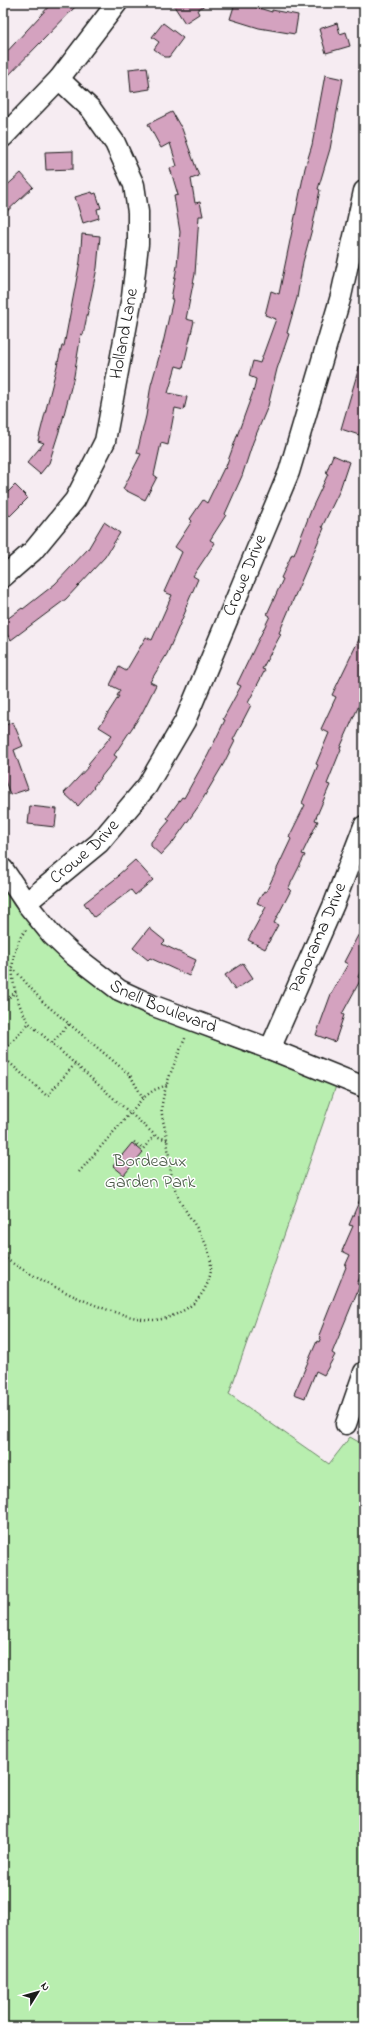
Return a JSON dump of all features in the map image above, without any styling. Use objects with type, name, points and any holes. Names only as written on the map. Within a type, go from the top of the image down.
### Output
[{"type":"street","points":[[3,137],[59,79],[117,3]]},
{"type":"street","name":"Holland Lane","points":[[3,577],[33,551],[75,500],[105,441],[132,297],[138,244],[138,212],[134,185],[115,143],[91,109],[59,79]]},
{"type":"street","name":"Crowe Drive","points":[[26,903],[99,843],[147,786],[185,721],[289,472],[341,296],[364,191]]},
{"type":"street","name":"Panorama Drive","points":[[270,1049],[334,904],[364,826]]},
{"type":"street","name":"Snell Boulevard","points":[[3,869],[38,919],[72,954],[119,990],[154,1006],[270,1049],[364,1087]]},
{"type":"street","points":[[346,1424],[364,1372]]},
{"type":"path","points":[[38,919],[19,939],[14,951],[12,968],[16,992],[21,1009],[29,1023],[155,1135],[167,1140]]},
{"type":"path","points":[[12,968],[43,1002],[130,1075],[143,1098]]},
{"type":"path","points":[[3,1002],[16,992]]},
{"type":"path","points":[[3,1257],[44,1282],[70,1294],[129,1315],[147,1319],[162,1319],[176,1314],[190,1306],[205,1289],[210,1276],[210,1262],[206,1243],[187,1214],[174,1186],[162,1111],[167,1085],[192,1020]]},
{"type":"path","points":[[3,1052],[29,1023]]},
{"type":"path","points":[[52,1044],[69,1024]]},
{"type":"path","points":[[3,1057],[47,1096],[75,1064]]},
{"type":"path","points":[[79,1172],[143,1098],[154,1090],[167,1085]]},
{"type":"path","points":[[134,1142],[143,1150],[155,1135]]},
{"type":"green space","name":"Bordeaux Garden Park","points":[[3,887],[14,906],[46,942],[132,1006],[155,1017],[336,1086],[229,1394],[329,1464],[350,1437],[364,1445],[364,2027],[3,2027]]},
{"type":"building","points":[[52,3],[79,3],[3,81],[3,56]]},
{"type":"building","points":[[172,3],[208,3],[197,10],[199,14],[185,23]]},
{"type":"building","points":[[235,3],[242,3],[272,12],[272,10],[298,15],[295,34],[259,28],[230,19]]},
{"type":"building","points":[[163,23],[183,38],[169,57],[165,57],[154,49],[159,42],[152,37]]},
{"type":"building","points":[[337,23],[340,34],[346,32],[350,46],[326,53],[319,29]]},
{"type":"building","points":[[147,67],[150,89],[131,92],[129,69]]},
{"type":"building","points":[[325,75],[343,79],[330,149],[318,189],[320,190],[312,229],[303,262],[297,298],[287,333],[289,334],[277,369],[268,406],[253,442],[242,476],[225,514],[226,515],[210,540],[215,543],[193,576],[198,579],[185,609],[186,610],[167,654],[150,682],[156,685],[142,713],[114,755],[117,757],[93,787],[94,788],[78,806],[64,793],[90,765],[88,764],[112,735],[99,727],[119,696],[117,696],[120,690],[110,685],[119,667],[126,671],[146,637],[152,640],[172,595],[164,592],[182,552],[175,547],[192,521],[190,519],[203,500],[207,503],[224,468],[225,469],[254,389],[256,379],[249,376],[253,361],[260,363],[276,319],[265,315],[271,291],[279,294],[305,168],[312,145]]},
{"type":"building","points":[[172,112],[181,126],[199,176],[191,179],[195,203],[200,202],[203,216],[199,216],[195,274],[186,319],[194,321],[183,368],[176,366],[168,393],[187,397],[184,410],[175,408],[168,445],[161,443],[154,475],[157,477],[145,500],[123,489],[141,454],[137,453],[146,416],[151,385],[163,343],[173,299],[171,299],[177,266],[180,232],[174,196],[178,195],[170,168],[177,166],[170,143],[161,148],[148,124]]},
{"type":"building","points":[[73,151],[73,169],[46,170],[45,152]]},
{"type":"building","points":[[21,173],[33,187],[3,215],[3,189]]},
{"type":"building","points":[[92,192],[93,194],[96,193],[101,208],[97,209],[99,218],[83,223],[75,197]]},
{"type":"building","points":[[82,234],[100,236],[97,268],[83,335],[81,334],[74,376],[62,422],[49,463],[40,474],[27,463],[44,443],[38,441],[62,346],[64,346],[80,261]]},
{"type":"building","points":[[360,364],[364,365],[364,420],[359,435],[341,429]]},
{"type":"building","points":[[333,455],[349,462],[339,492],[322,527],[324,528],[279,633],[281,634],[262,669],[265,670],[248,703],[251,705],[233,740],[235,741],[224,763],[198,807],[173,842],[161,855],[151,846],[151,842],[170,820],[167,818],[182,797],[184,798],[208,755],[225,720],[223,719],[241,686],[237,684],[270,616],[267,614],[283,579],[281,578],[292,554],[294,555],[312,508],[328,474],[326,473]]},
{"type":"building","points":[[15,485],[28,498],[10,516],[3,509],[3,497]]},
{"type":"building","points":[[104,522],[120,533],[105,557],[66,599],[11,640],[3,629],[3,622],[22,608],[23,609],[55,584],[88,549]]},
{"type":"building","points":[[364,629],[364,694],[340,748],[341,749],[327,784],[330,785],[315,820],[318,821],[302,854],[305,855],[288,889],[291,890],[274,923],[278,925],[265,949],[248,940],[266,907],[257,903],[264,891],[266,892],[291,839],[289,837],[305,805],[302,803],[318,765],[316,764],[329,733],[321,729],[336,697],[332,695]]},
{"type":"building","points":[[13,722],[23,746],[14,750],[28,789],[10,795],[3,775],[3,723],[6,725]]},
{"type":"building","points":[[30,806],[57,809],[55,827],[28,824]]},
{"type":"building","points":[[135,860],[153,880],[135,895],[131,890],[94,917],[84,903],[119,876],[118,875]]},
{"type":"building","points":[[364,924],[364,964],[358,977],[361,979],[342,1014],[344,1015],[335,1042],[316,1035],[331,994],[348,964],[344,962]]},
{"type":"building","points":[[149,928],[165,941],[162,944],[196,960],[189,976],[150,958],[148,960],[133,948]]},
{"type":"building","points":[[243,963],[253,978],[235,990],[225,975]]},
{"type":"building","points":[[132,1143],[143,1152],[124,1175],[113,1166]]},
{"type":"building","points":[[364,1190],[364,1269],[357,1284],[360,1285],[332,1353],[335,1355],[324,1375],[316,1371],[305,1398],[294,1394],[317,1341],[319,1342],[321,1337],[319,1335],[346,1267],[345,1266],[350,1255],[342,1251],[353,1226],[349,1225]]}]
